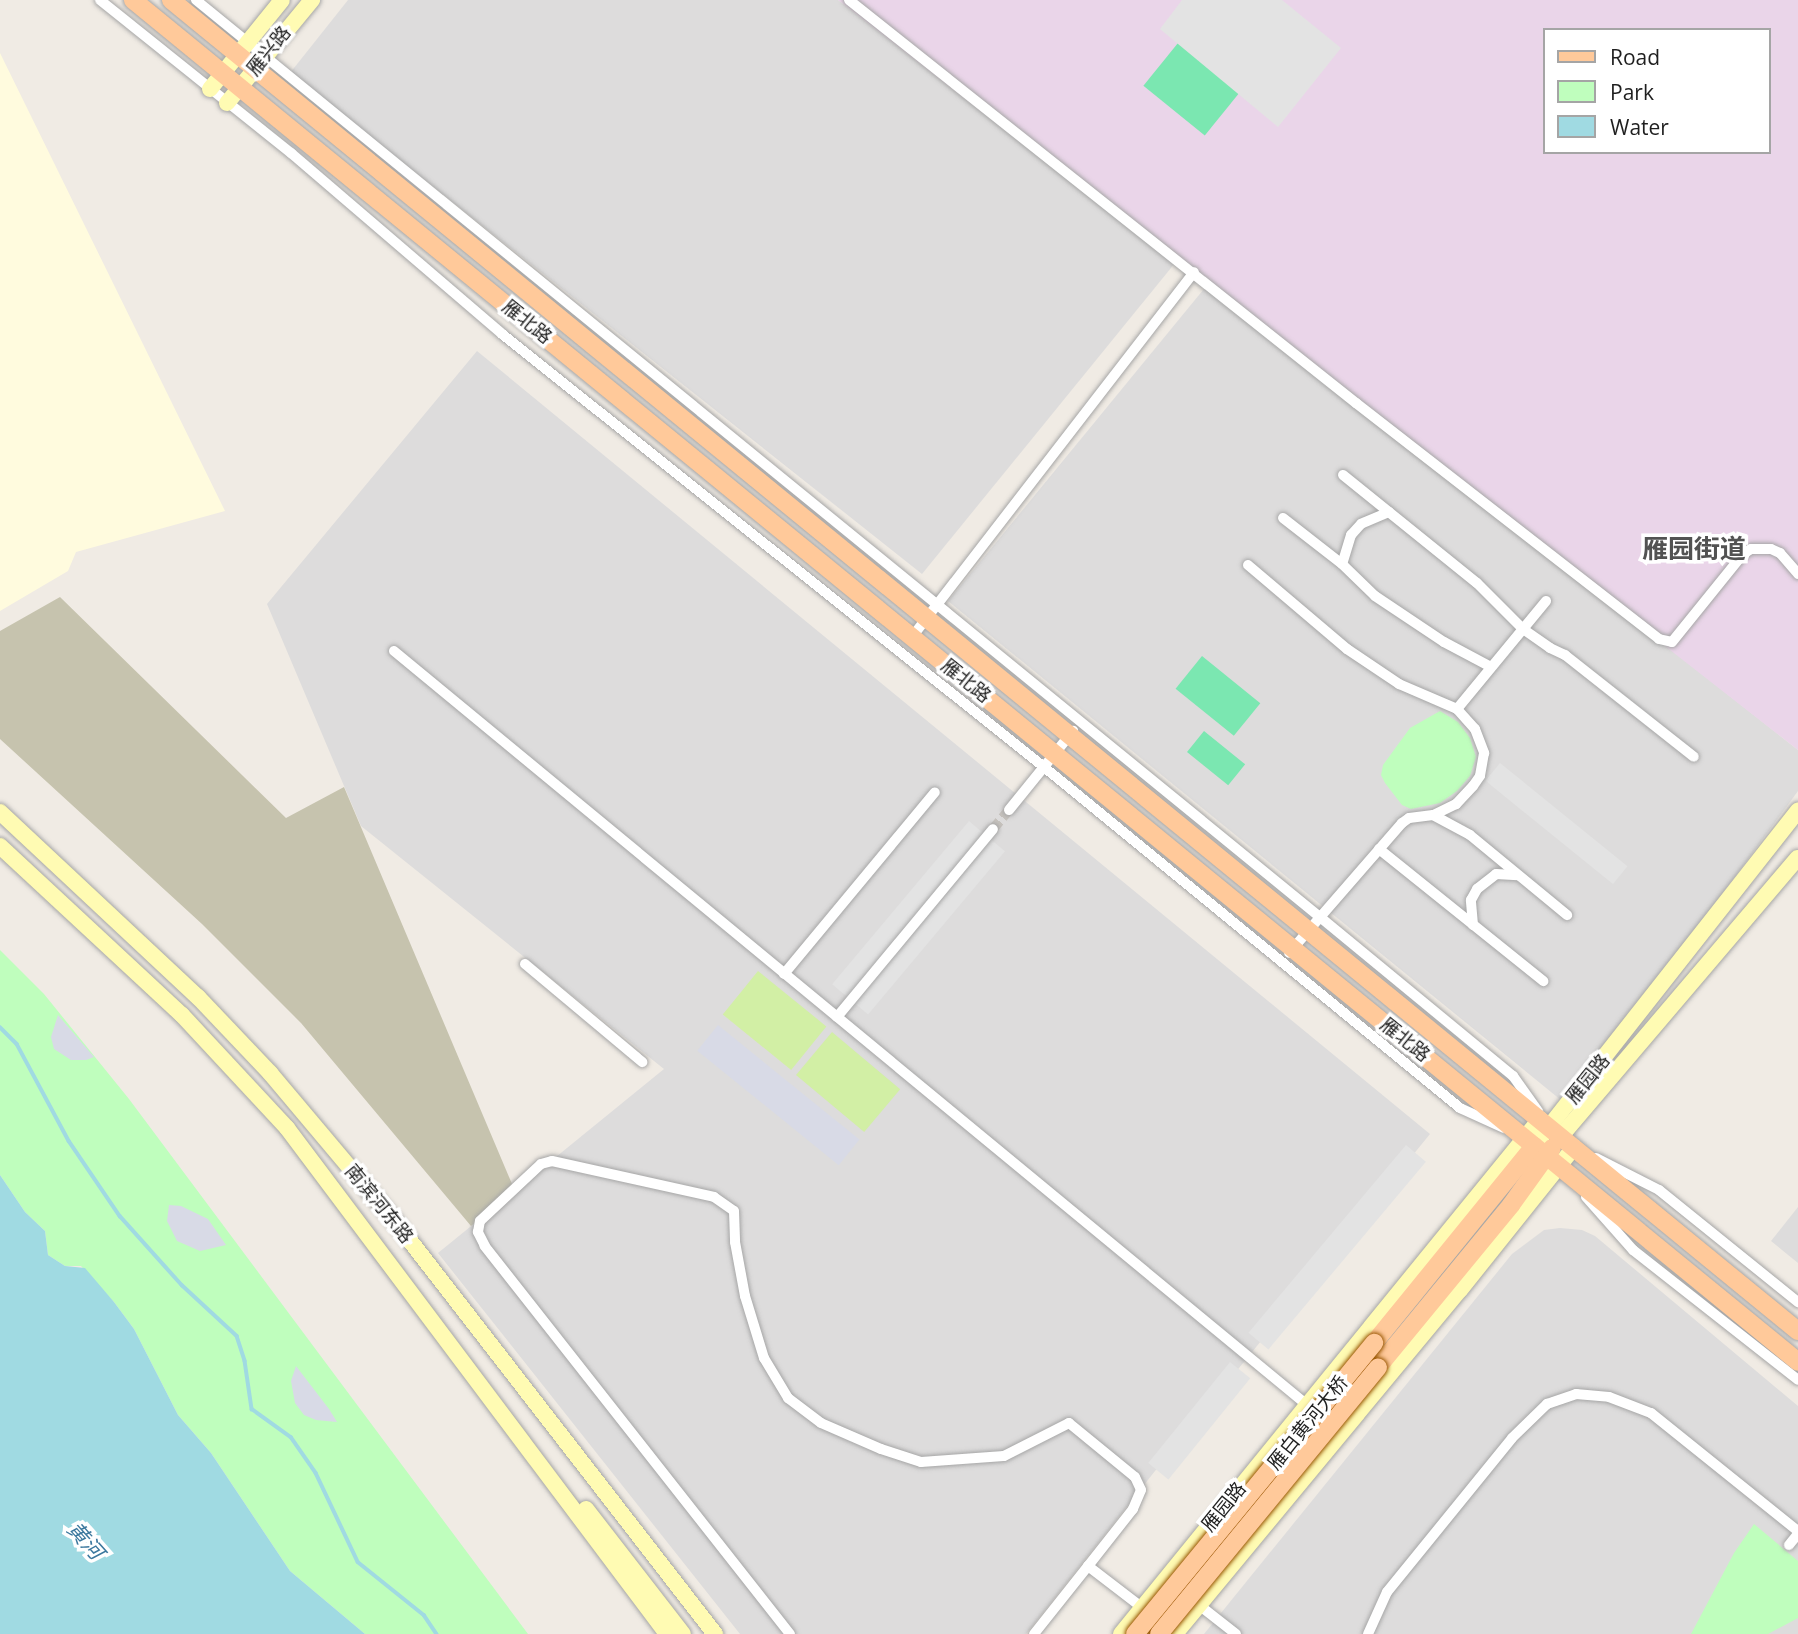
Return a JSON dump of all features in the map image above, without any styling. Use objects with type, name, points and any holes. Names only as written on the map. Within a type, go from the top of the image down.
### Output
[{"type":"main road","name":"雁北路","points":[[133,0],[912,637],[1049,760],[1293,948],[1798,1362]]},
{"type":"main road","name":"雁北路","points":[[171,0],[260,63],[1315,923],[1556,1132],[1798,1331]]},
{"type":"main road","name":"雁兴路","points":[[209,89],[282,0]]},
{"type":"main road","name":"雁兴路","points":[[227,103],[312,0]]},
{"type":"main road","name":"雁园路","points":[[1176,1634],[1798,811]]},
{"type":"main road","name":"南滨河东路","points":[[0,812],[234,1034],[394,1220],[715,1634]]},
{"type":"main road","name":"南滨河东路","points":[[0,846],[173,1006],[253,1089],[316,1163],[459,1359],[667,1634]]},
{"type":"main road","name":"雁园路","points":[[1374,1343],[1798,858]]},
{"type":"main road","name":"雁园路","points":[[1378,1367],[1511,1205],[1541,1151]]},
{"type":"main road","name":"雁园路","points":[[1121,1634],[1307,1405],[1541,1151]]},
{"type":"main road","points":[[408,1289],[432,1272]]},
{"type":"main road","name":"雁白黄河大桥","points":[[1135,1634],[1374,1343]]},
{"type":"main road","points":[[459,1359],[495,1392],[683,1634]]},
{"type":"main road","name":"雁白黄河大桥","points":[[1159,1634],[1378,1367]]},
{"type":"street","points":[[100,0],[291,152],[502,334],[1049,760],[1281,963],[1460,1108],[1541,1151],[1633,1250],[1798,1380]]},
{"type":"street","points":[[196,0],[242,49]]},
{"type":"street","points":[[849,0],[1356,403],[1660,639],[1672,642],[1743,554],[1751,549],[1761,547],[1780,553],[1798,573]]},
{"type":"street","points":[[912,637],[1194,272]]},
{"type":"street","points":[[1343,475],[1477,583],[1523,629],[1565,655],[1694,757]]},
{"type":"street","points":[[1342,564],[1351,535],[1361,524],[1389,512]]},
{"type":"street","points":[[1283,518],[1342,564],[1375,596],[1444,642],[1491,667]]},
{"type":"street","points":[[1248,565],[1347,649],[1399,684],[1457,709],[1475,729],[1484,765],[1480,776],[1456,804],[1433,815],[1409,818],[1281,963]]},
{"type":"street","points":[[1457,709],[1546,601]]},
{"type":"street","points":[[394,651],[1307,1405]]},
{"type":"street","points":[[1009,810],[1075,727]]},
{"type":"street","points":[[784,974],[935,792]]},
{"type":"street","points":[[1433,815],[1470,835],[1567,915]]},
{"type":"street","points":[[837,1017],[993,829]]},
{"type":"street","points":[[1379,849],[1543,981]]},
{"type":"street","points":[[1473,925],[1470,913],[1476,889],[1496,874],[1521,875]]},
{"type":"street","points":[[525,964],[642,1062]]},
{"type":"street","points":[[1556,1132],[1659,1190],[1798,1302]]},
{"type":"street","points":[[789,1634],[485,1245],[478,1232],[480,1222],[541,1164],[552,1161],[714,1196],[734,1211],[734,1242],[745,1296],[764,1358],[788,1398],[821,1423],[881,1449],[921,1462],[1003,1456],[1069,1423],[1135,1477],[1141,1490],[1133,1509],[1034,1634]]},
{"type":"street","points":[[1373,1632],[1387,1592],[1512,1438],[1547,1404],[1576,1394],[1609,1397],[1651,1413],[1798,1532],[1789,1545]]},
{"type":"street","points":[[1088,1566],[1176,1634]]},
{"type":"street","points":[[1199,1605],[1236,1634]]},
{"type":"shaded area","points":[[348,0],[838,0],[1175,263],[922,574],[290,73]]},
{"type":"shaded area","points":[[838,0],[1798,0],[1798,750]]},
{"type":"shaded area","points":[[1182,0],[1282,0],[1341,48],[1278,127],[1160,29]]},
{"type":"shaded area","points":[[0,53],[225,511],[76,552],[68,571],[0,611]]},
{"type":"shaded area","points":[[1208,284],[1798,750],[1798,791],[1567,1105],[948,601]]},
{"type":"shaded area","points":[[477,351],[1430,1134],[1155,1471],[1026,1634],[740,1634],[438,1253],[664,1069],[361,826],[267,604]]},
{"type":"shaded area","points":[[60,597],[286,818],[344,787],[515,1191],[471,1226],[301,1023],[202,924],[0,739],[0,631]]},
{"type":"shaded area","points":[[1500,763],[1627,866],[1613,884],[1486,781]]},
{"type":"shaded area","points":[[969,821],[1005,851],[868,1014],[832,984]]},
{"type":"shaded area","points":[[58,1015],[94,1057],[71,1060],[54,1049],[51,1037]]},
{"type":"shaded area","points":[[718,1025],[859,1140],[839,1165],[697,1051]]},
{"type":"shaded area","points":[[1406,1145],[1426,1162],[1268,1349],[1249,1333]]},
{"type":"shaded area","points":[[169,1205],[181,1206],[208,1219],[226,1245],[200,1251],[177,1241],[167,1221]]},
{"type":"shaded area","points":[[1798,1207],[1798,1263],[1771,1241]]},
{"type":"shaded area","points":[[1544,1230],[1582,1230],[1595,1236],[1798,1406],[1798,1634],[1204,1634],[1512,1254]]},
{"type":"shaded area","points":[[1230,1362],[1250,1378],[1168,1479],[1148,1463]]},
{"type":"shaded area","points":[[296,1366],[337,1422],[316,1420],[304,1415],[295,1403],[291,1381]]},
{"type":"green space","points":[[1178,43],[1239,93],[1205,135],[1143,86]]},
{"type":"green space","points":[[1202,656],[1260,703],[1234,736],[1176,689]]},
{"type":"green space","points":[[1440,711],[1458,722],[1470,738],[1476,757],[1470,776],[1457,791],[1440,803],[1411,809],[1402,805],[1385,783],[1381,775],[1383,765],[1410,728]]},
{"type":"green space","points":[[1204,731],[1245,764],[1228,785],[1187,752]]},
{"type":"green space","points":[[0,950],[44,994],[129,1099],[528,1634],[365,1634],[290,1571],[211,1453],[178,1415],[134,1329],[81,1266],[65,1266],[48,1255],[45,1231],[25,1212],[0,1175]]},
{"type":"green space","points":[[758,971],[826,1026],[791,1070],[723,1015]]},
{"type":"green space","points":[[832,1032],[900,1089],[864,1132],[796,1075]]},
{"type":"green space","points":[[1754,1524],[1798,1561],[1798,1618],[1768,1634],[1691,1634],[1734,1553]]},
{"type":"water","name":"黄河","points":[[0,1175],[25,1212],[45,1231],[48,1255],[65,1266],[85,1268],[134,1329],[178,1415],[211,1453],[290,1571],[365,1634],[0,1634]]},
{"type":"waterway","points":[[0,1027],[17,1044],[69,1141],[120,1216],[182,1285],[237,1336],[245,1361],[252,1409],[291,1437],[316,1473],[358,1562],[424,1615],[437,1634]]},
{"type":"tunnel","points":[[993,829],[1009,810]]},
{"type":"district","name":"雁园街道","points":[[1694,549]]}]
